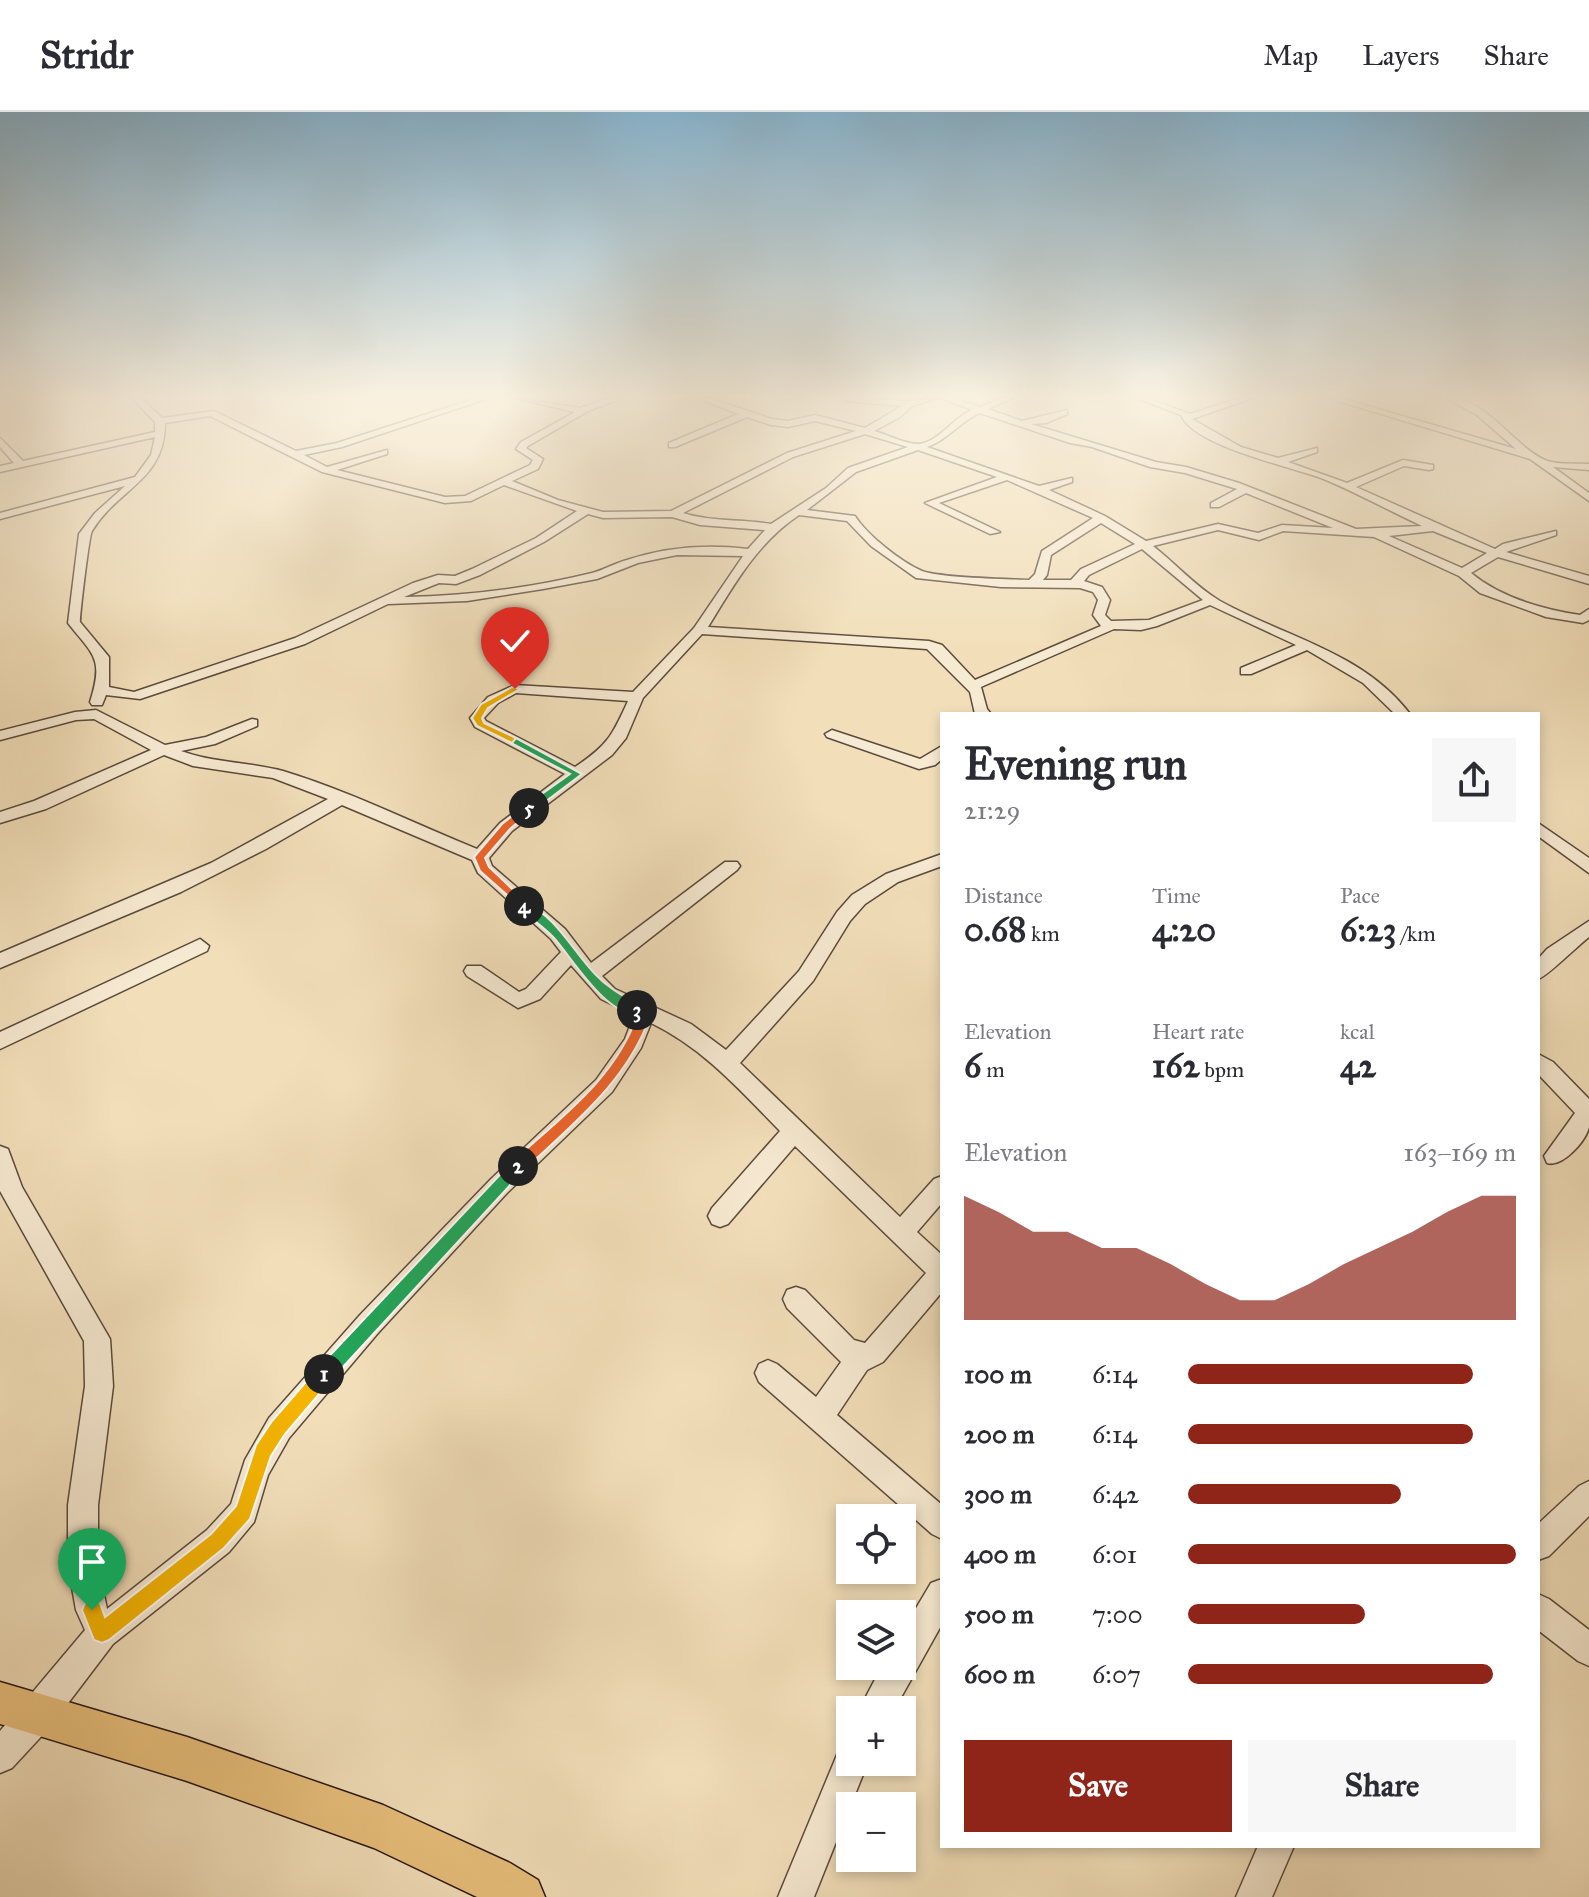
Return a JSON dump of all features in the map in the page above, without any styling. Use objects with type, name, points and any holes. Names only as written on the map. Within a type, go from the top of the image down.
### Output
[{"type":"main road","points":[[19,1709],[187,1759],[383,1828],[493,1880],[521,1897]]},
{"type":"street","points":[[0,516],[132,481]]},
{"type":"street","points":[[0,736],[89,713],[97,703],[104,658],[93,640],[74,623],[73,599],[81,576],[80,547],[86,530],[136,481]]},
{"type":"street","points":[[372,481],[453,501],[467,499],[504,482],[584,512],[621,516],[673,514],[700,522],[746,523],[773,528]]},
{"type":"street","points":[[673,514],[738,481]]},
{"type":"street","points":[[480,857],[506,827],[613,745],[637,697],[699,630],[750,553],[773,528],[839,481]]},
{"type":"street","points":[[994,481],[930,503],[994,532]]},
{"type":"street","points":[[1019,481],[1101,518],[1142,545],[1212,601],[1307,645],[1378,688],[1401,712]]},
{"type":"street","points":[[1040,489],[1064,481]]},
{"type":"street","points":[[1222,481],[1353,532]]},
{"type":"street","points":[[1335,481],[1433,528],[1495,553],[1589,580]]},
{"type":"street","points":[[1348,486],[1359,481]]},
{"type":"street","points":[[1567,481],[1589,498]]},
{"type":"street","points":[[1215,505],[1246,489]]},
{"type":"street","points":[[101,690],[135,696],[300,641],[430,581],[456,580],[476,572],[540,540],[584,512]]},
{"type":"street","points":[[797,512],[851,518],[875,544],[920,575],[1001,583],[1075,583],[1098,590],[1104,600],[1099,615],[1110,625]]},
{"type":"street","points":[[1033,582],[1041,575],[1046,553],[1101,518]]},
{"type":"street","points":[[1075,583],[1085,572],[1142,545],[1218,527],[1259,537],[1282,528],[1375,534],[1433,528]]},
{"type":"street","points":[[1463,573],[1520,541],[1552,533]]},
{"type":"street","points":[[1375,534],[1463,573],[1484,590],[1550,614],[1583,619],[1589,613]]},
{"type":"street","points":[[383,601],[425,601],[592,576],[630,562],[692,548],[750,553]]},
{"type":"street","points":[[973,686],[997,673],[1038,660],[1110,625],[1146,627],[1186,611],[1196,603],[1212,601]]},
{"type":"street","points":[[699,630],[929,645],[937,648],[973,686],[981,712]]},
{"type":"street","points":[[1246,671],[1307,645]]},
{"type":"street","points":[[577,774],[480,724],[477,718],[479,713],[515,689],[552,689],[637,697]]},
{"type":"street","points":[[89,713],[130,730],[163,750],[209,766],[275,774],[341,798],[480,857],[484,869],[558,934],[589,975],[608,994],[644,1014],[684,1030],[727,1063],[940,1270]]},
{"type":"street","points":[[0,818],[40,805],[163,750],[210,741],[252,723]]},
{"type":"street","points":[[832,734],[922,765],[940,753]]},
{"type":"street","points":[[0,961],[156,897],[277,837],[341,798]]},
{"type":"street","points":[[1540,830],[1589,867]]},
{"type":"street","points":[[727,1063],[784,1003],[826,950],[848,910],[860,898],[907,872],[940,861]]},
{"type":"street","points":[[589,975],[731,866]]},
{"type":"street","points":[[1540,970],[1554,954],[1589,927]]},
{"type":"street","points":[[0,1041],[200,946]]},
{"type":"street","points":[[474,971],[518,1001],[533,994],[572,952]]},
{"type":"street","points":[[0,1756],[19,1709],[102,1633],[218,1541],[244,1512],[255,1470],[279,1428],[369,1324],[499,1186],[604,1086],[634,1042],[644,1014]]},
{"type":"street","points":[[1540,1063],[1556,1075],[1568,1095],[1589,1112],[1555,1156]]},
{"type":"street","points":[[720,1216],[796,1129]]},
{"type":"street","points":[[0,1156],[6,1196],[97,1339],[99,1386],[83,1505],[83,1565],[92,1610],[102,1633]]},
{"type":"street","points":[[901,1233],[940,1188]]},
{"type":"street","points":[[796,1299],[846,1351],[861,1356],[874,1353],[940,1274]]},
{"type":"street","points":[[819,1417],[861,1356]]},
{"type":"street","points":[[768,1373],[940,1522]]},
{"type":"street","points":[[1540,1543],[1589,1496]]},
{"type":"street","points":[[916,1639],[940,1597]]},
{"type":"street","points":[[1540,1612],[1589,1650]]},
{"type":"street","points":[[796,1897],[845,1776]]},
{"type":"street","points":[[1254,1897],[1275,1848]]},
{"type":"route","points":[[92,1610],[102,1633],[218,1541],[244,1512],[263,1452],[307,1393],[499,1186],[604,1086],[634,1042],[644,1014],[608,994],[589,975],[558,934],[484,869],[480,857],[506,827],[577,774],[478,722],[479,713],[485,706],[515,689]]}]
